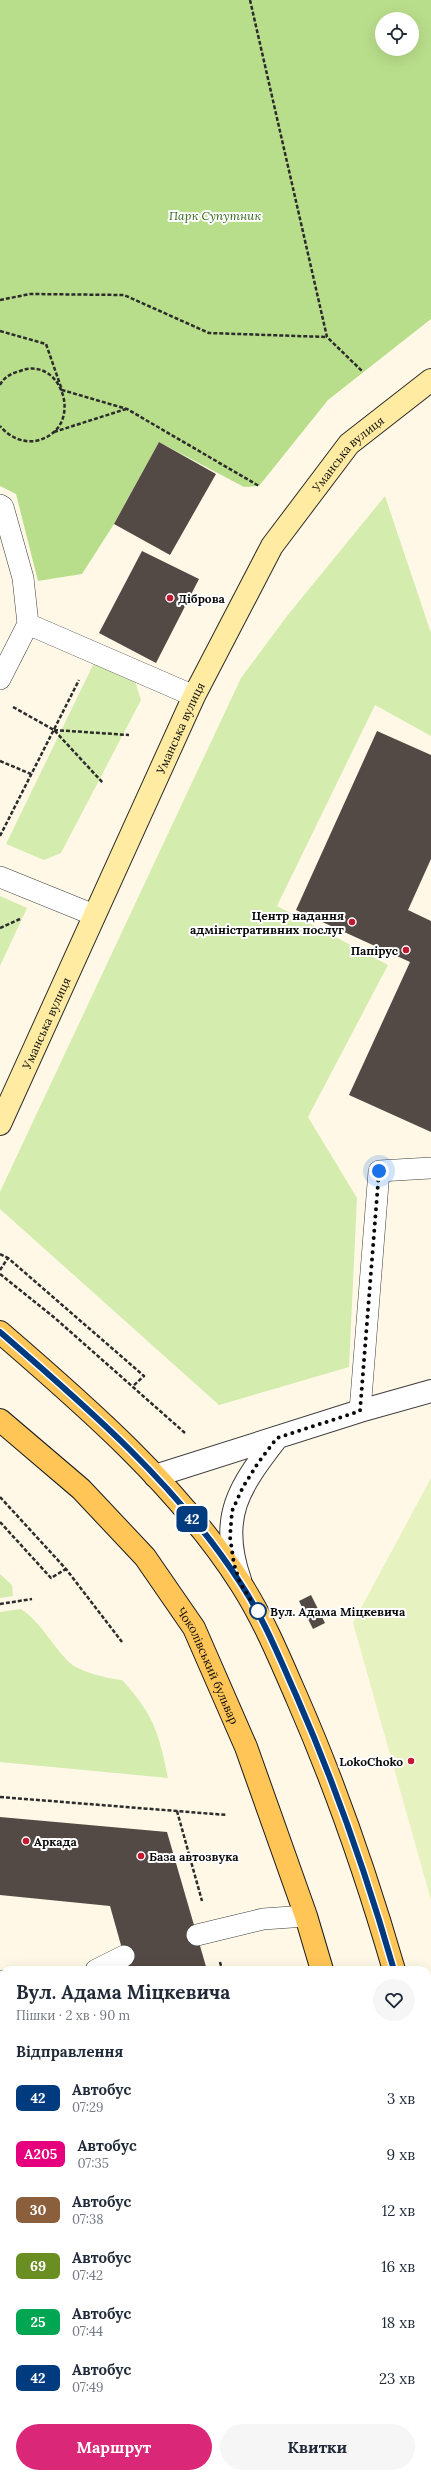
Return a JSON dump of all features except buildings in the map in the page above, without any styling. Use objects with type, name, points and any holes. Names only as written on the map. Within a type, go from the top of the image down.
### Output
[{"type":"main road","points":[[0,1332],[106,1428],[155,1476],[202,1530],[240,1583],[263,1619],[330,1773],[371,1889],[393,1966]]},
{"type":"main road","name":"Чоколівський бульвар","points":[[0,1420],[81,1489],[134,1545],[145,1557],[194,1628],[246,1747],[306,1916],[321,1966]]},
{"type":"street","name":"Уманська вулиця","points":[[0,1124],[194,696],[272,546],[349,444],[431,380]]},
{"type":"street","points":[[155,1476],[360,1411],[431,1391]]},
{"type":"street","points":[[240,1583],[234,1564],[230,1537],[232,1511],[258,1463],[277,1438]]},
{"type":"lane","points":[[0,505],[3,507],[23,578],[28,624],[0,679]]},
{"type":"lane","points":[[28,624],[194,696]]},
{"type":"lane","points":[[0,877],[94,915]]},
{"type":"lane","points":[[360,1411],[379,1171],[431,1168]]},
{"type":"lane","points":[[204,1933],[263,1919],[306,1916]]},
{"type":"lane","points":[[104,1966],[124,1956]]},
{"type":"path","points":[[250,0],[326,337],[363,372]]},
{"type":"path","points":[[0,300],[30,294],[124,295],[209,333],[326,337]]},
{"type":"path","points":[[0,330],[46,344],[62,390],[65,412],[61,423],[54,432]]},
{"type":"path","points":[[0,385],[11,374],[23,369],[35,369],[46,373],[56,380],[62,390],[127,409],[259,486]]},
{"type":"path","points":[[0,426],[10,436],[22,440],[44,438],[54,432],[127,409]]},
{"type":"path","points":[[0,836],[93,653]]},
{"type":"path","points":[[27,714],[54,730],[103,783]]},
{"type":"path","points":[[54,730],[129,735]]},
{"type":"path","points":[[0,761],[31,774]]},
{"type":"path","points":[[0,1254],[8,1258],[144,1376],[133,1386]]},
{"type":"path","points":[[0,1270],[8,1258]]},
{"type":"path","points":[[0,1274],[51,1314],[191,1439]]},
{"type":"path","points":[[0,1497],[66,1569],[122,1642]]},
{"type":"path","points":[[0,1522],[51,1578],[66,1569]]},
{"type":"path","points":[[0,1604],[32,1599]]},
{"type":"path","points":[[0,1797],[227,1815]]},
{"type":"path","points":[[177,1811],[204,1933],[220,1966]]},
{"type":"green space","name":"Парк Супутник","points":[[0,0],[431,0],[431,319],[328,400],[259,486],[244,487],[159,442],[114,524],[82,574],[38,581],[16,494],[0,486]]},
{"type":"green space","points":[[385,496],[431,633],[431,736],[375,705],[277,906],[388,965],[308,1117],[357,1198],[349,1367],[219,1405],[0,1209],[0,1192],[241,678],[287,616]]},
{"type":"green space","points":[[94,663],[135,681],[141,700],[61,853],[44,860],[6,844]]},
{"type":"green space","points":[[0,896],[27,908],[0,966]]},
{"type":"green space","name":"LokoChoko","points":[[431,1478],[431,1900],[353,1623]]},
{"type":"green space","points":[[0,1574],[12,1585],[13,1596],[0,1598]]},
{"type":"green space","points":[[21,1609],[35,1621],[70,1663],[95,1674],[122,1680],[133,1692],[154,1725],[162,1749],[168,1778],[0,1762],[0,1612]]},
{"type":"bus line","name":"42","points":[[0,1332],[106,1428],[155,1476],[202,1530],[240,1583],[263,1619],[330,1773],[371,1889],[393,1966]]},
{"type":"place","name":"Діброва","points":[[170,598]]},
{"type":"place","name":"Центр надання адміністративних послуг","points":[[352,922]]},
{"type":"place","name":"Папірус","points":[[406,950]]},
{"type":"place","name":"Вул. Адама Міцкевича","points":[[258,1611]]},
{"type":"place","name":"LokoChoko","points":[[411,1761]]},
{"type":"place","name":"Аркада","points":[[26,1841]]},
{"type":"place","name":"База автозвука","points":[[141,1856]]},
{"type":"route","points":[[258,1611],[240,1583],[234,1564],[230,1537],[232,1511],[243,1487],[258,1463],[277,1438],[360,1411],[379,1171]]}]
